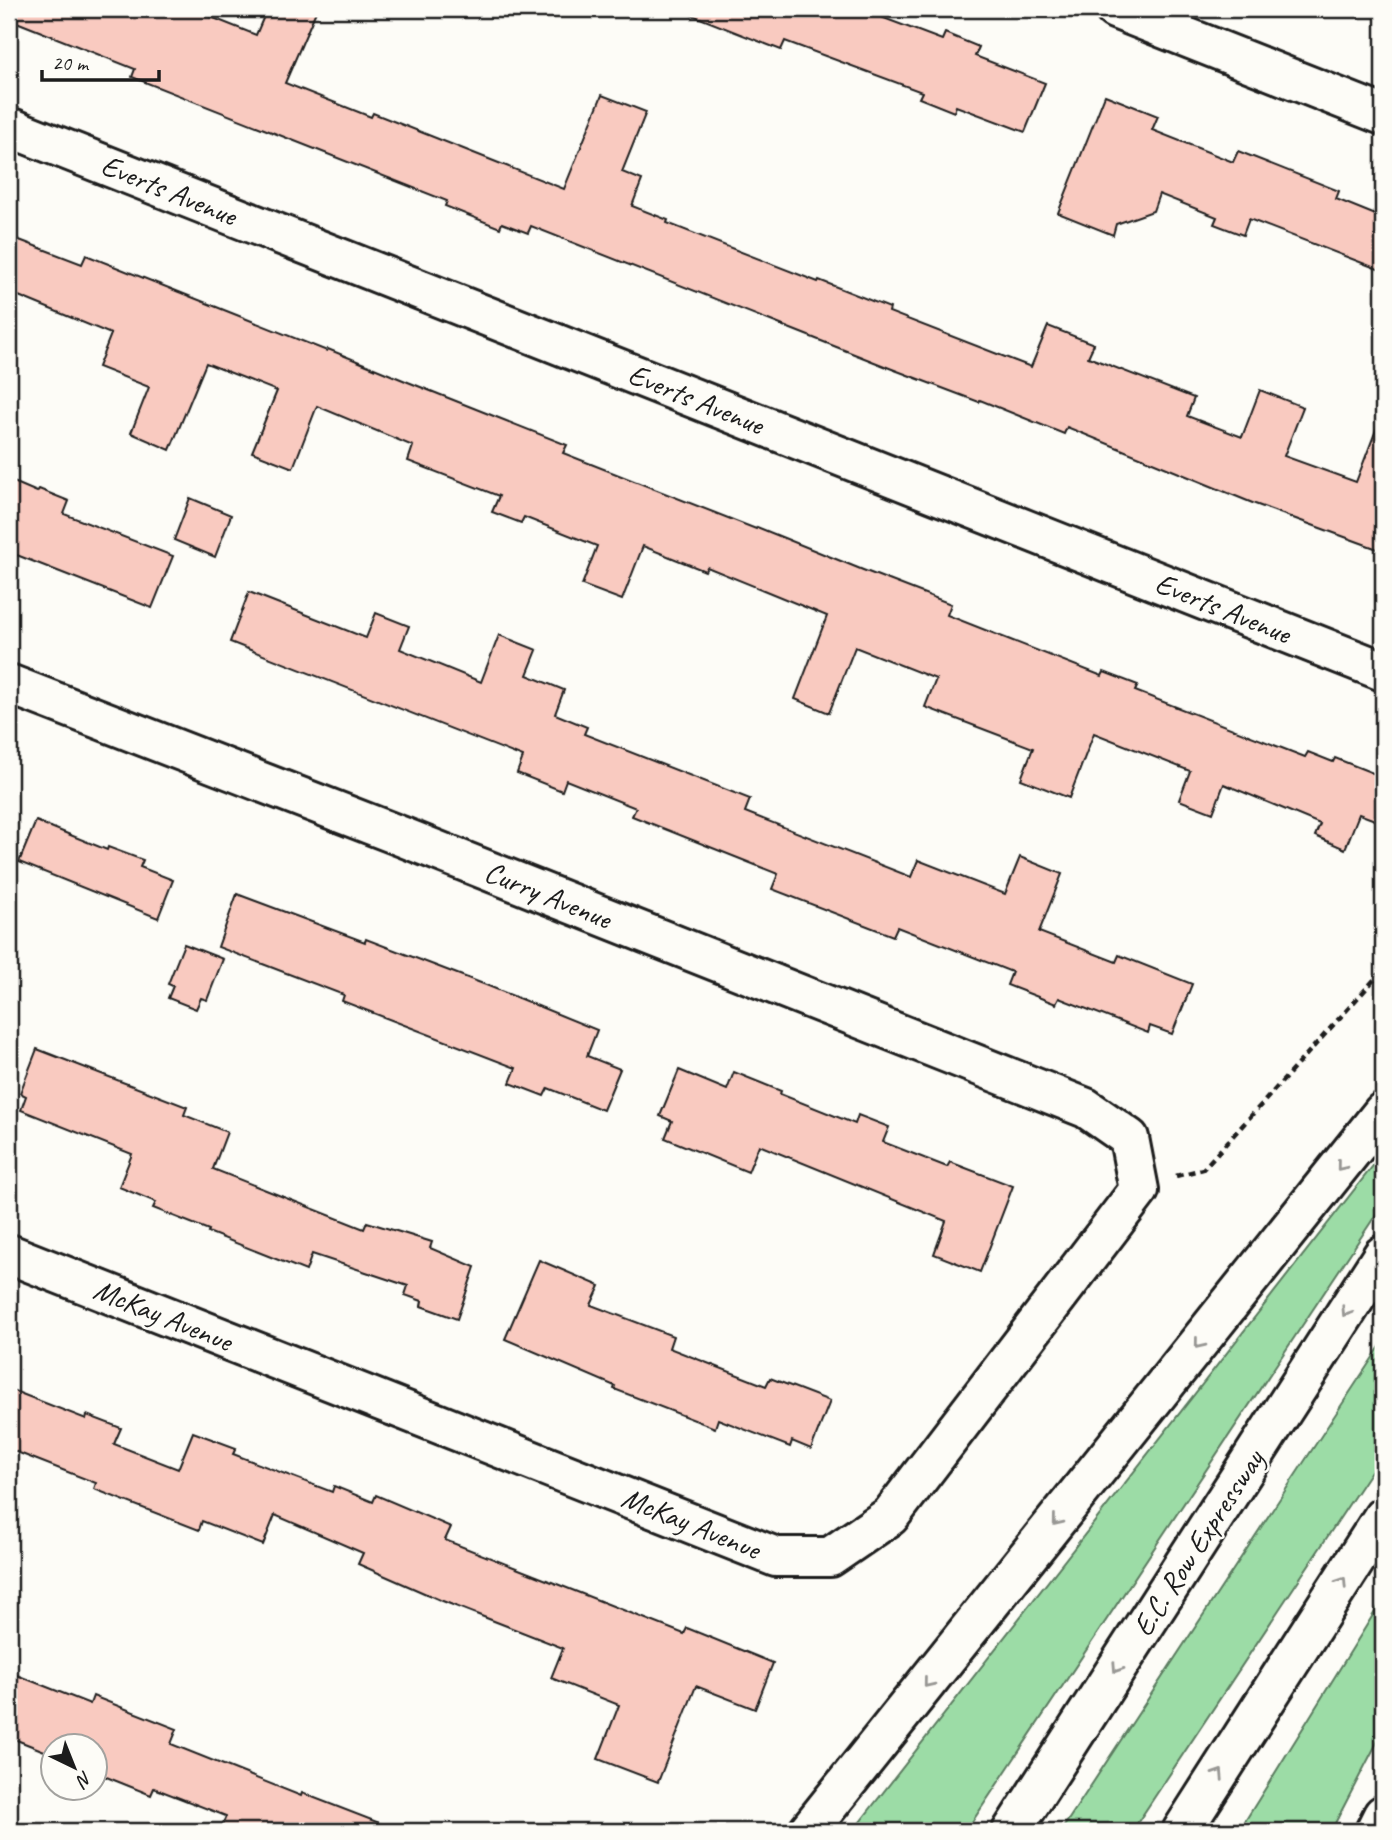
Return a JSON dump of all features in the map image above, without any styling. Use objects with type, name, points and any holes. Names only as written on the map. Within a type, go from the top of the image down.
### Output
[{"type":"main road","points":[[1115,9],[1383,115]]},
{"type":"main road","name":"Everts Avenue","points":[[9,127],[1383,671]]},
{"type":"main road","name":"Curry Avenue","points":[[9,684],[1086,1108]]},
{"type":"main road","name":"McKay Avenue","points":[[9,1254],[776,1557],[830,1557],[890,1516],[1139,1190],[1129,1138],[1086,1108]]},
{"type":"main road","points":[[808,1831],[1383,1112]]},
{"type":"main road","name":"E.C. Row Expressway","points":[[1012,1831],[1383,1255]]},
{"type":"main road","points":[[1182,1831],[1383,1517]]},
{"type":"main road","points":[[1375,1831],[1383,1815]]},
{"type":"path","points":[[1172,1177],[1203,1169],[1383,970]]},
{"type":"green space","points":[[1383,1153],[1383,1204],[966,1831],[853,1831]]},
{"type":"green space","points":[[1383,1342],[1383,1453],[1132,1831],[1061,1831]]},
{"type":"green space","points":[[1383,1599],[1383,1731],[1331,1831],[1239,1831]]},
{"type":"building","points":[[9,9],[191,9],[256,35],[267,9],[317,9],[285,83],[371,117],[373,113],[564,189],[602,95],[646,112],[622,172],[642,180],[632,206],[668,220],[667,223],[890,308],[889,312],[1031,367],[1048,326],[1094,344],[1088,357],[1194,398],[1187,416],[1242,437],[1260,390],[1303,407],[1284,456],[1356,482],[1381,417],[1383,418],[1383,551],[1255,504],[1067,427],[1064,434],[980,400],[979,402],[892,369],[531,226],[528,233],[502,223],[500,228],[445,206],[447,201],[132,77],[135,69],[9,19]]},
{"type":"building","points":[[860,9],[942,40],[945,33],[979,47],[975,56],[1045,83],[1025,132],[956,106],[954,112],[919,98],[922,92],[785,41],[781,50],[682,11]]},
{"type":"building","points":[[1105,95],[1158,116],[1152,130],[1233,162],[1238,151],[1339,191],[1336,199],[1383,218],[1383,271],[1249,219],[1243,235],[1214,224],[1217,217],[1159,194],[1153,211],[1116,224],[1113,235],[1058,213]]},
{"type":"building","points":[[9,236],[82,264],[86,255],[327,351],[328,349],[567,445],[563,453],[951,604],[947,615],[1102,676],[1104,672],[1138,685],[1135,691],[1305,757],[1308,752],[1333,762],[1335,758],[1383,777],[1383,823],[1359,814],[1345,849],[1315,836],[1320,824],[1224,784],[1213,813],[1179,800],[1190,771],[1094,733],[1069,798],[1021,779],[1033,748],[925,707],[936,679],[855,647],[829,713],[795,699],[827,616],[707,567],[705,571],[643,546],[622,600],[582,585],[597,546],[524,517],[521,523],[492,512],[499,496],[408,461],[413,446],[317,406],[293,468],[252,452],[277,391],[206,363],[170,450],[131,433],[149,387],[98,367],[111,334],[9,292]]},
{"type":"building","points":[[9,480],[69,501],[64,514],[173,556],[152,608],[9,552]]},
{"type":"building","points":[[190,498],[231,515],[215,557],[174,540]]},
{"type":"building","points":[[249,592],[366,638],[376,613],[409,626],[400,649],[481,682],[499,635],[537,650],[527,675],[564,690],[555,714],[587,727],[584,734],[750,799],[745,812],[911,877],[918,860],[1005,894],[1020,857],[1062,874],[1039,932],[1116,962],[1119,955],[1192,984],[1172,1034],[1150,1026],[1148,1033],[1059,998],[1056,1004],[1007,985],[1012,972],[897,927],[893,936],[772,889],[778,874],[632,816],[636,808],[566,780],[562,791],[517,773],[523,757],[230,642]]},
{"type":"building","points":[[36,821],[107,850],[108,847],[143,860],[140,867],[173,880],[158,918],[19,862]]},
{"type":"building","points":[[237,894],[365,942],[366,939],[597,1030],[587,1056],[620,1069],[603,1110],[548,1088],[544,1096],[510,1083],[516,1068],[342,1001],[344,995],[218,947]]},
{"type":"building","points":[[184,944],[223,959],[207,1000],[201,998],[196,1009],[168,998],[173,986],[168,984]]},
{"type":"building","points":[[37,1049],[187,1107],[184,1115],[227,1132],[213,1169],[364,1229],[367,1222],[432,1242],[430,1248],[475,1267],[457,1319],[421,1306],[422,1301],[405,1295],[408,1286],[312,1254],[306,1271],[153,1208],[156,1202],[119,1187],[132,1154],[21,1110],[26,1096],[20,1093]]},
{"type":"building","points":[[679,1070],[727,1090],[734,1072],[855,1124],[858,1115],[889,1127],[883,1142],[947,1167],[950,1162],[1013,1186],[980,1272],[934,1254],[946,1221],[759,1145],[748,1172],[665,1138],[672,1121],[660,1116]]},
{"type":"building","points":[[539,1260],[600,1286],[591,1305],[673,1336],[669,1348],[766,1386],[770,1378],[830,1401],[811,1449],[792,1441],[790,1447],[718,1419],[715,1428],[614,1389],[615,1386],[505,1339]]},
{"type":"building","points":[[9,1389],[86,1419],[87,1415],[121,1428],[114,1444],[178,1469],[193,1432],[236,1448],[233,1454],[332,1492],[334,1486],[373,1502],[376,1495],[451,1527],[445,1540],[684,1634],[687,1628],[773,1663],[755,1709],[696,1686],[658,1782],[598,1759],[619,1705],[551,1678],[563,1648],[440,1600],[358,1564],[363,1553],[275,1515],[263,1545],[202,1521],[199,1530],[94,1489],[96,1483],[9,1449]]},
{"type":"building","points":[[9,1672],[90,1704],[93,1696],[177,1729],[171,1744],[301,1796],[302,1793],[395,1829],[220,1831],[226,1816],[154,1788],[151,1795],[108,1778],[108,1731],[38,1731],[38,1748],[9,1737]]}]
